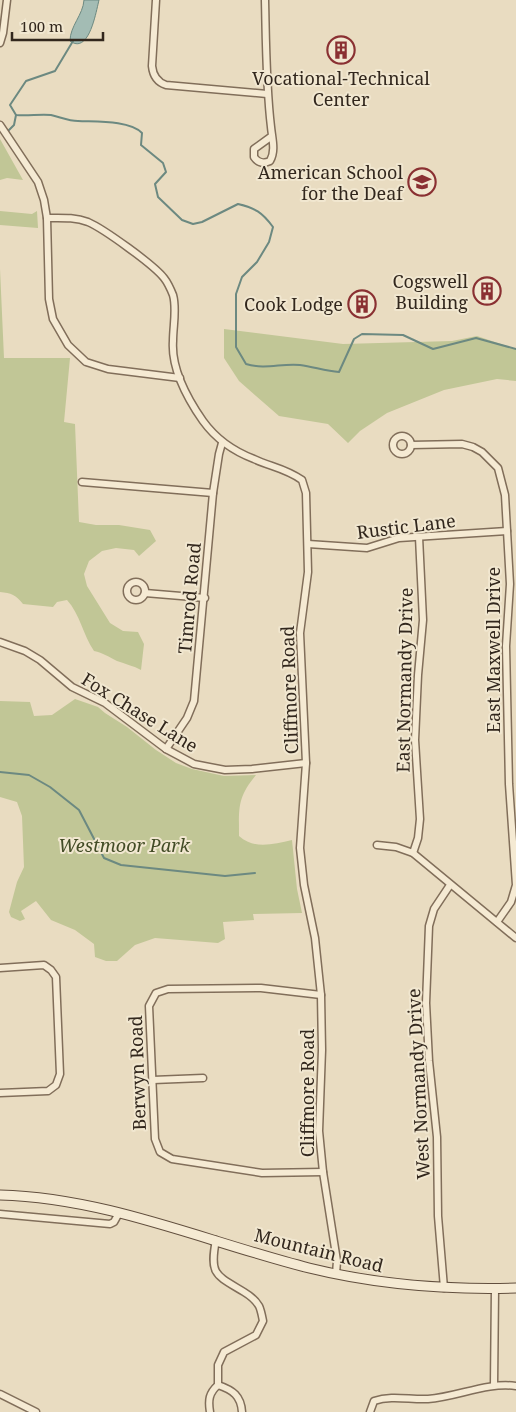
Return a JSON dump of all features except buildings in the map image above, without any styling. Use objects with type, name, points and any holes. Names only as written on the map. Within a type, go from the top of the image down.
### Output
[{"type":"main road","name":"Mountain Road","points":[[0,1195],[59,1200],[118,1213],[307,1268],[336,1274],[386,1283],[444,1288],[516,1288]]},
{"type":"street","points":[[0,43],[7,0]]},
{"type":"street","points":[[156,0],[152,66],[153,73],[160,83],[267,94]]},
{"type":"street","points":[[265,0],[267,94],[272,136]]},
{"type":"street","points":[[0,125],[38,182],[44,200],[47,218],[49,299],[53,319],[68,345],[86,362],[108,369],[180,378]]},
{"type":"street","name":"Cliffmore Road","points":[[47,218],[70,219],[89,223],[107,233],[144,260],[164,278],[175,304],[173,358],[187,395],[203,422],[222,443],[254,460],[290,472],[302,480],[306,493],[308,572],[300,650],[306,763],[301,856],[304,885],[315,938],[321,995],[322,1050],[319,1131],[323,1172],[337,1262],[336,1274]]},
{"type":"street","name":"Timrod Road","points":[[166,749],[187,718],[194,701],[214,493],[222,443]]},
{"type":"street","name":"East Maxwell Drive","points":[[411,445],[462,444],[473,447],[482,452],[498,468],[505,495],[510,584],[506,639],[509,784],[516,884],[511,902],[497,922]]},
{"type":"street","points":[[82,482],[214,493]]},
{"type":"street","name":"Rustic Lane","points":[[308,544],[368,548],[399,538],[507,531]]},
{"type":"street","name":"East Normandy Drive","points":[[413,853],[418,838],[420,819],[415,740],[423,620],[419,537]]},
{"type":"street","points":[[145,593],[205,598]]},
{"type":"street","name":"Fox Chase Lane","points":[[0,642],[25,651],[40,660],[72,688],[105,703],[166,749],[194,764],[225,770],[306,763]]},
{"type":"street","points":[[507,690],[514,689]]},
{"type":"street","points":[[377,845],[396,847],[413,853],[516,938]]},
{"type":"street","name":"West Normandy Drive","points":[[444,1288],[438,1216],[437,1137],[429,1061],[426,1003],[429,926],[434,908],[450,885]]},
{"type":"street","points":[[0,968],[44,965],[56,977],[60,1074],[56,1084],[48,1090],[0,1093]]},
{"type":"street","name":"Berwyn Road","points":[[321,995],[261,988],[168,989],[156,993],[149,1006],[155,1140],[160,1152],[172,1159],[262,1172],[323,1172]]},
{"type":"street","points":[[153,1080],[203,1078]]},
{"type":"street","points":[[0,1214],[110,1224],[114,1222],[118,1213]]},
{"type":"street","points":[[210,1412],[209,1399],[212,1391],[218,1385],[218,1365],[224,1352],[256,1335],[263,1321],[258,1304],[247,1294],[222,1279],[214,1270],[212,1259],[216,1240]]},
{"type":"street","points":[[494,1385],[495,1289]]},
{"type":"street","points":[[218,1385],[235,1393],[240,1400],[242,1412]]},
{"type":"street","points":[[370,1412],[374,1401],[384,1398],[428,1399],[494,1385],[516,1386]]},
{"type":"street","points":[[0,1394],[36,1412]]},
{"type":"green space","points":[[0,139],[23,180],[7,178],[0,180]]},
{"type":"green space","points":[[0,211],[32,214],[37,211],[38,228],[0,225]]},
{"type":"green space","points":[[0,269],[4,358],[70,358],[64,422],[75,424],[79,522],[150,530],[156,541],[139,556],[134,550],[116,548],[102,551],[89,561],[84,574],[87,586],[110,623],[123,631],[138,632],[144,644],[141,670],[94,651],[67,600],[57,602],[53,607],[23,604],[13,595],[0,592]]},
{"type":"green space","points":[[224,329],[343,344],[452,341],[477,336],[516,349],[516,381],[497,379],[444,390],[387,413],[360,431],[348,443],[328,424],[279,416],[239,381],[224,358]]},
{"type":"green space","name":"Westmoor Park","points":[[75,699],[98,707],[176,763],[192,769],[224,776],[256,775],[245,790],[240,804],[239,836],[251,843],[264,845],[292,840],[297,889],[302,913],[253,914],[254,920],[223,922],[225,939],[218,943],[155,938],[135,945],[117,961],[106,961],[95,957],[94,944],[75,930],[51,920],[36,901],[21,911],[25,919],[20,921],[11,917],[9,912],[17,882],[24,867],[22,816],[17,802],[0,797],[0,701],[30,702],[34,716],[52,715]]},
{"type":"water","points":[[84,0],[99,0],[94,22],[87,37],[77,44],[70,41]]},
{"type":"waterway","points":[[73,41],[55,71],[26,81],[10,105],[16,115],[51,115],[75,121],[121,124],[136,129],[142,133],[141,145],[163,163],[166,172],[155,184],[158,197],[182,220],[193,224],[202,222],[238,204],[258,211],[273,227],[269,242],[257,262],[242,277],[236,294],[236,347],[246,364],[253,366],[300,365],[339,372],[354,339],[362,334],[403,335],[433,349],[476,338],[516,349]]},
{"type":"waterway","points":[[8,131],[14,125],[16,115]]},
{"type":"waterway","points":[[0,772],[29,775],[50,787],[79,810],[104,858],[121,865],[225,876],[255,873]]},
{"type":"place","name":"Vocational-Technical Center","points":[[341,50]]},
{"type":"place","name":"American School for the Deaf","points":[[422,182]]},
{"type":"place","name":"Cogswell Building","points":[[487,291]]},
{"type":"place","name":"Cook Lodge","points":[[362,304]]}]
